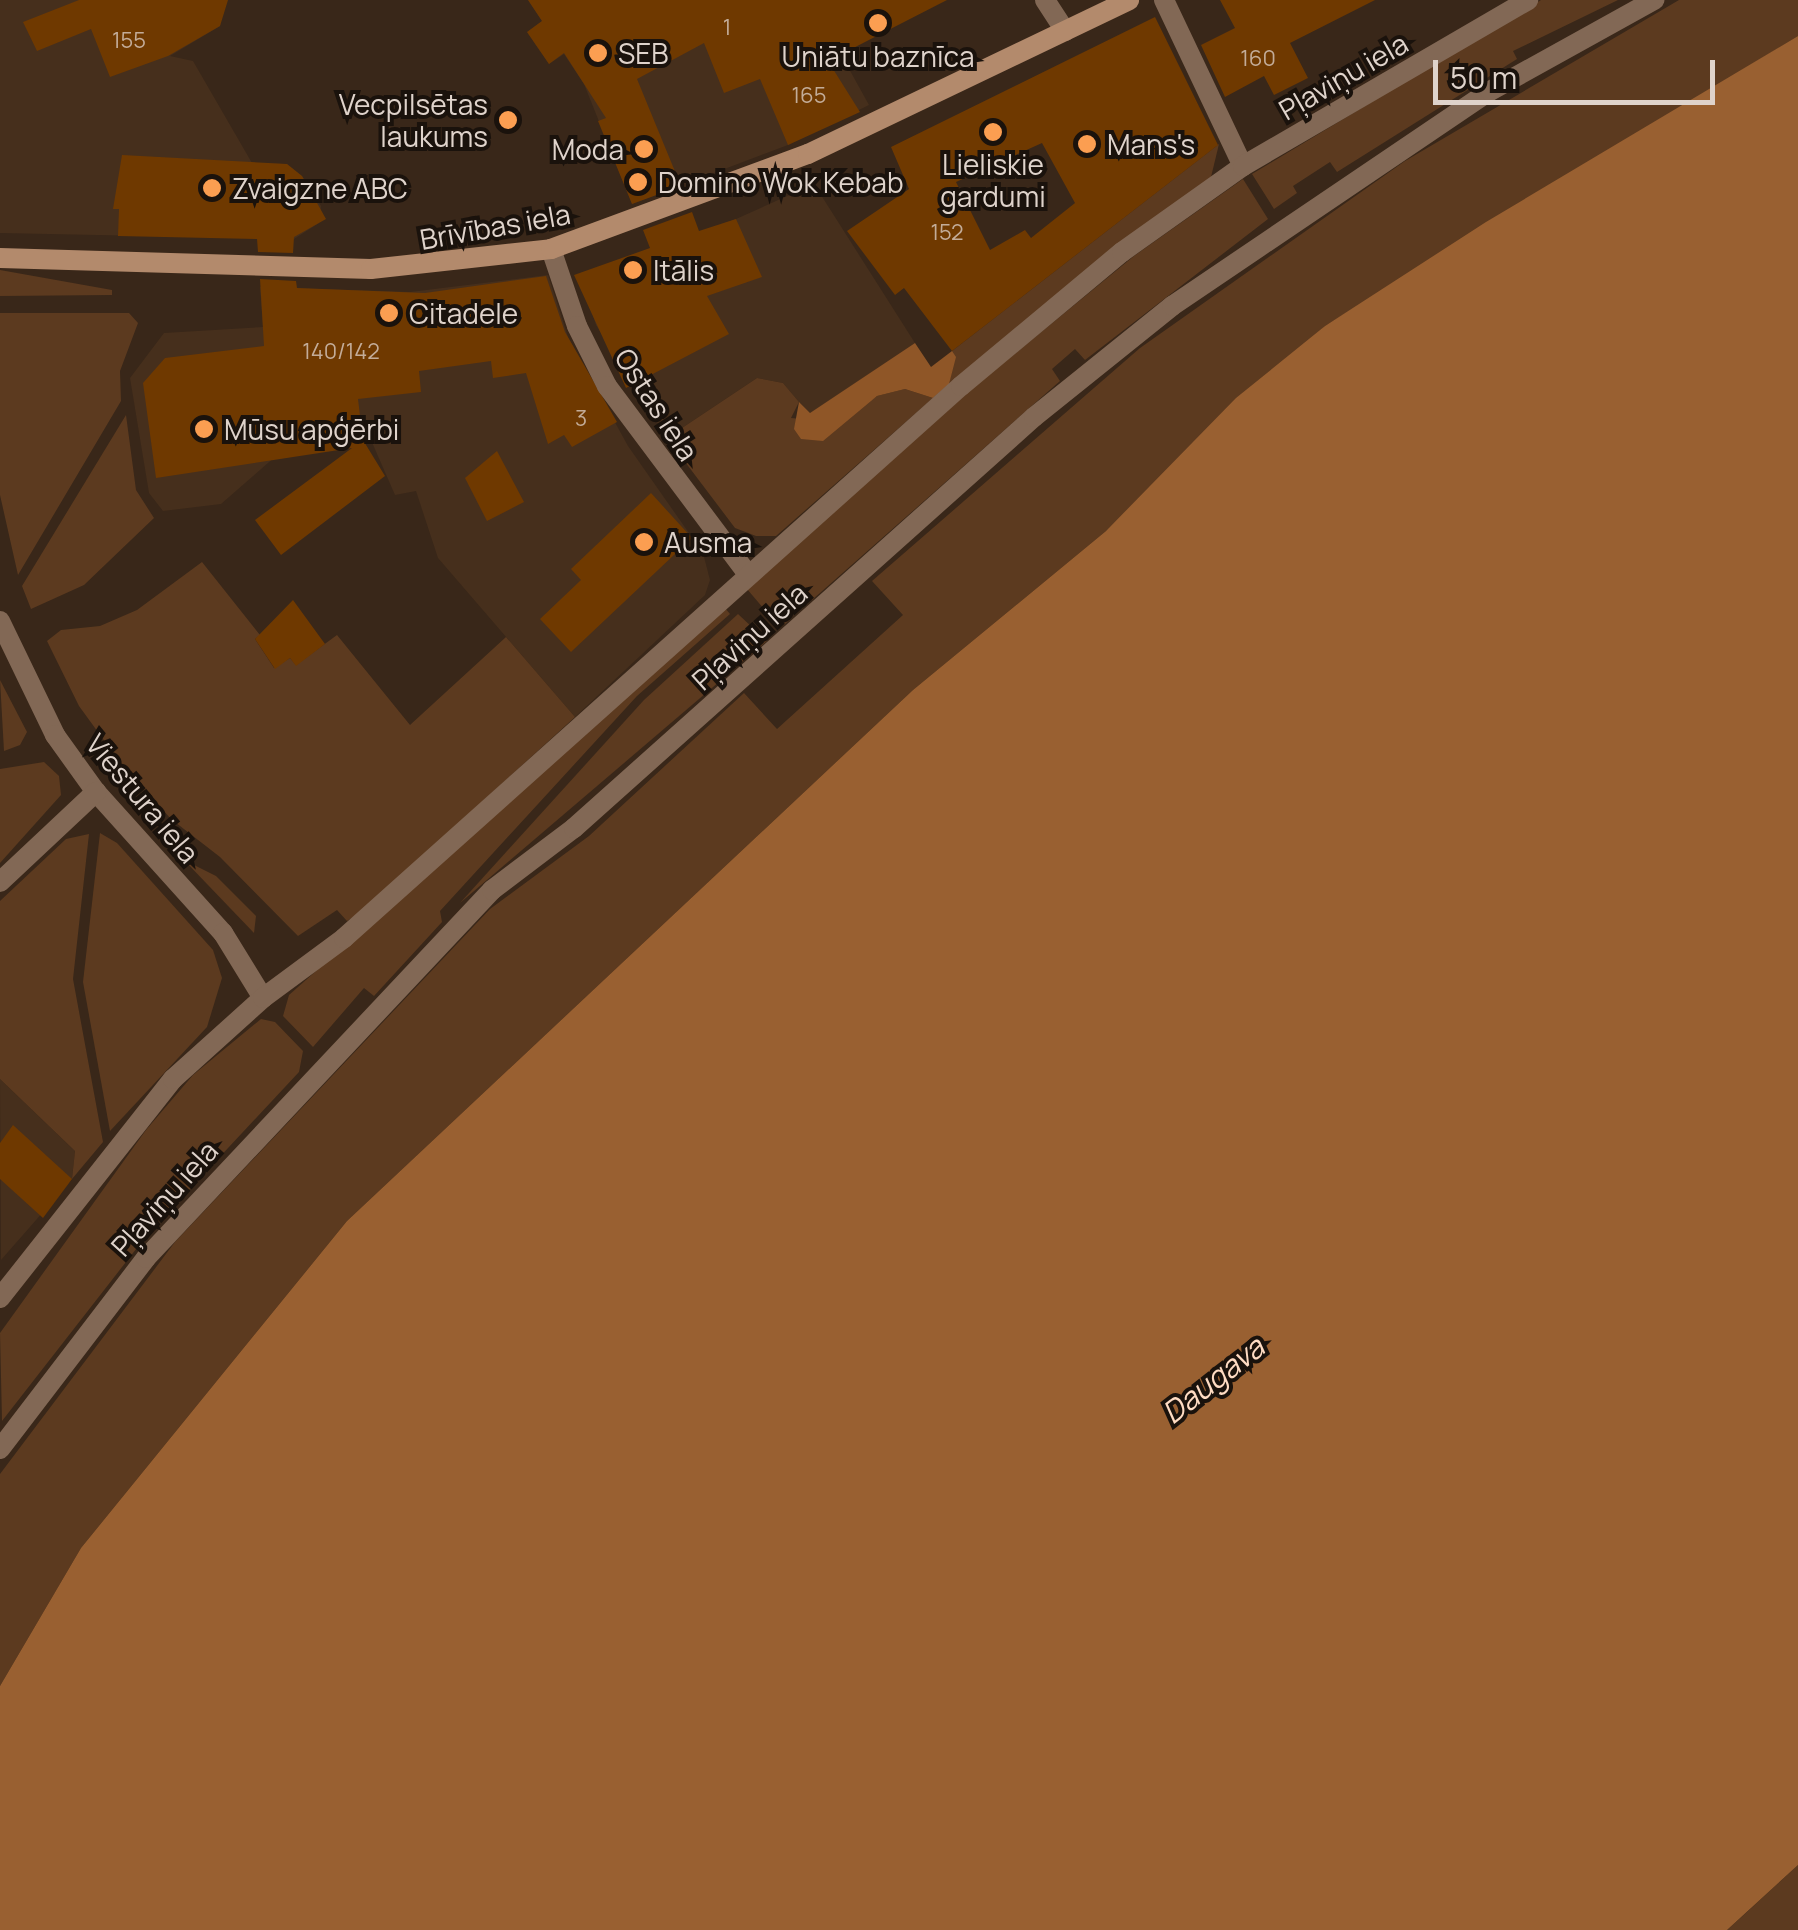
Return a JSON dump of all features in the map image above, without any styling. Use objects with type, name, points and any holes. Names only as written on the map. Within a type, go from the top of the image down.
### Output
[{"type":"main road","name":"Brīvības iela","points":[[0,258],[386,268],[551,249],[720,192],[1129,0]]},
{"type":"street","points":[[1045,0],[1065,31]]},
{"type":"street","points":[[1164,0],[1243,166]]},
{"type":"street","name":"Pļaviņu iela","points":[[0,1298],[164,1090],[262,998],[344,938],[746,572],[1108,264],[1243,166],[1528,0]]},
{"type":"street","name":"Pļaviņu iela","points":[[0,1449],[146,1258],[492,890],[574,828],[1034,417],[1172,306],[1490,92],[1654,0]]},
{"type":"street","name":"Ostas iela","points":[[551,249],[577,326],[607,386],[746,572]]},
{"type":"street","name":"Viestura iela","points":[[0,621],[55,735],[96,792],[223,932],[262,998]]},
{"type":"street","points":[[0,882],[96,792]]},
{"type":"shaded area","points":[[0,0],[223,0],[220,26],[170,56],[193,61],[252,163],[287,164],[302,176],[321,206],[319,223],[294,239],[0,233]]},
{"type":"shaded area","points":[[528,0],[811,0],[869,105],[788,145],[632,204],[584,84],[564,54],[549,64],[527,32],[542,21]]},
{"type":"shaded area","points":[[1541,0],[1618,0],[1513,51],[1517,59],[1337,172],[1330,162],[1293,186],[1297,193],[1274,209],[1252,174]]},
{"type":"shaded area","points":[[1679,0],[1798,0],[1798,36],[1325,326],[1106,531],[913,690],[347,1221],[81,1548],[0,1686],[0,1474],[175,1242],[490,909],[589,836],[744,693],[777,729],[903,615],[872,581],[1140,348],[1405,161]]},
{"type":"shaded area","points":[[1219,144],[1211,177],[949,384],[952,351]]},
{"type":"shaded area","points":[[1243,179],[1268,219],[1085,360],[1075,349],[1052,369],[1060,381],[812,600],[803,589],[781,607],[790,620],[780,628],[747,589],[973,388],[1134,256]]},
{"type":"shaded area","points":[[814,184],[915,343],[809,414],[783,383],[757,378],[667,438],[596,325],[579,274],[736,219]]},
{"type":"shaded area","points":[[0,270],[112,290],[112,295],[0,296]]},
{"type":"shaded area","points":[[548,275],[568,337],[628,446],[703,553],[710,580],[705,595],[575,717],[438,558],[416,491],[395,495],[360,415],[327,420],[293,441],[221,504],[163,511],[149,493],[130,378],[164,333],[263,327],[260,287],[410,292]]},
{"type":"shaded area","points":[[0,313],[129,313],[138,323],[120,371],[121,401],[18,575],[0,495]]},
{"type":"shaded area","points":[[915,343],[931,367],[952,351],[956,357],[949,384],[933,398],[905,389],[877,396],[823,441],[801,439],[794,429],[799,402],[810,413]]},
{"type":"shaded area","points":[[757,378],[783,383],[799,402],[791,418],[839,422],[877,396],[905,389],[933,398],[776,536],[756,536],[735,528],[667,438]]},
{"type":"shaded area","points":[[126,415],[136,490],[154,518],[84,585],[31,609],[22,586]]},
{"type":"shaded area","points":[[202,562],[260,635],[255,639],[274,668],[290,658],[296,665],[337,635],[410,725],[506,637],[575,717],[361,912],[347,921],[337,910],[298,936],[220,857],[171,819],[119,761],[79,706],[47,641],[61,630],[100,626],[137,610]]},
{"type":"shaded area","points":[[725,608],[730,614],[637,696],[440,911],[442,922],[374,996],[364,988],[313,1047],[283,1016],[289,995]]},
{"type":"shaded area","points":[[738,614],[767,641],[460,903],[644,700]]},
{"type":"shaded area","points":[[0,680],[27,732],[20,745],[4,751]]},
{"type":"shaded area","points":[[44,762],[59,776],[61,795],[0,863],[0,769]]},
{"type":"shaded area","points":[[100,833],[117,843],[213,950],[222,978],[207,1027],[110,1131],[83,982]]},
{"type":"shaded area","points":[[89,834],[73,979],[103,1142],[72,1179],[75,1151],[0,1079],[0,901],[66,839]]},
{"type":"shaded area","points":[[184,860],[216,876],[256,916],[254,933]]},
{"type":"shaded area","points":[[261,1019],[275,1022],[303,1051],[299,1072],[147,1235],[2,1421],[0,1333],[146,1130],[193,1075]]},
{"type":"shaded area","points":[[0,1079],[75,1151],[72,1179],[1,1260]]},
{"type":"shaded area","points":[[1798,1865],[1798,1930],[1727,1930],[1747,1912]]},
{"type":"water","name":"Daugava","points":[[1798,36],[1798,1865],[1727,1930],[0,1930],[0,1686],[81,1548],[347,1221],[913,690],[1106,531],[1236,398],[1325,326],[1486,222]]},
{"type":"building","points":[[79,0],[228,0],[220,26],[168,56],[110,77],[91,29],[37,51],[23,22]]},
{"type":"building","points":[[528,0],[947,0],[828,61],[860,112],[788,145],[760,79],[724,93],[704,43],[637,79],[681,186],[632,204],[598,121],[606,118],[564,53],[549,64],[527,32],[542,21]]},
{"type":"building","points":[[1220,0],[1375,0],[1290,43],[1308,78],[1274,95],[1264,76],[1225,97],[1201,45],[1235,28]]},
{"type":"building","points":[[1155,17],[1218,145],[952,351],[904,288],[895,295],[847,231],[909,189],[891,147]],"holes":[[[1042,143],[1075,203],[1031,238],[1025,230],[990,250],[956,182]]]},
{"type":"building","name":"Zvaigzne ABC","points":[[122,155],[287,164],[302,176],[326,219],[294,237],[293,253],[258,252],[257,239],[118,236],[119,209],[113,209]]},
{"type":"building","points":[[692,212],[699,231],[736,219],[762,277],[707,296],[729,334],[626,388],[574,275],[650,248],[643,230]]},
{"type":"building","points":[[546,276],[565,332],[617,422],[572,447],[564,435],[548,444],[526,373],[493,378],[491,361],[419,371],[421,392],[358,399],[363,440],[385,476],[281,555],[255,520],[352,448],[156,478],[143,383],[165,358],[264,346],[260,279],[296,281],[297,288],[425,293]]},
{"type":"building","points":[[497,451],[524,502],[487,521],[465,478]]},
{"type":"building","points":[[651,493],[692,538],[571,652],[540,619],[581,580],[571,569]]},
{"type":"building","points":[[293,600],[325,644],[296,666],[290,658],[275,669],[255,639]]},
{"type":"building","points":[[13,1125],[72,1179],[43,1218],[0,1179],[0,1143]]},
{"type":"place","name":"Uniātu baznīca","points":[[878,23]]},
{"type":"place","name":"SEB","points":[[598,53]]},
{"type":"place","name":"Vecpilsētas laukums","points":[[508,120]]},
{"type":"place","name":"Lieliskie gardumi","points":[[993,132]]},
{"type":"place","name":"Mans's","points":[[1087,144]]},
{"type":"place","name":"Moda","points":[[644,149]]},
{"type":"place","name":"Domino Wok Kebab","points":[[638,182]]},
{"type":"place","name":"Zvaigzne ABC","points":[[212,188]]},
{"type":"place","name":"Itālis","points":[[633,270]]},
{"type":"place","name":"Citadele","points":[[389,313]]},
{"type":"place","name":"Mūsu apģērbi","points":[[204,429]]},
{"type":"place","name":"Ausma","points":[[644,542]]}]
